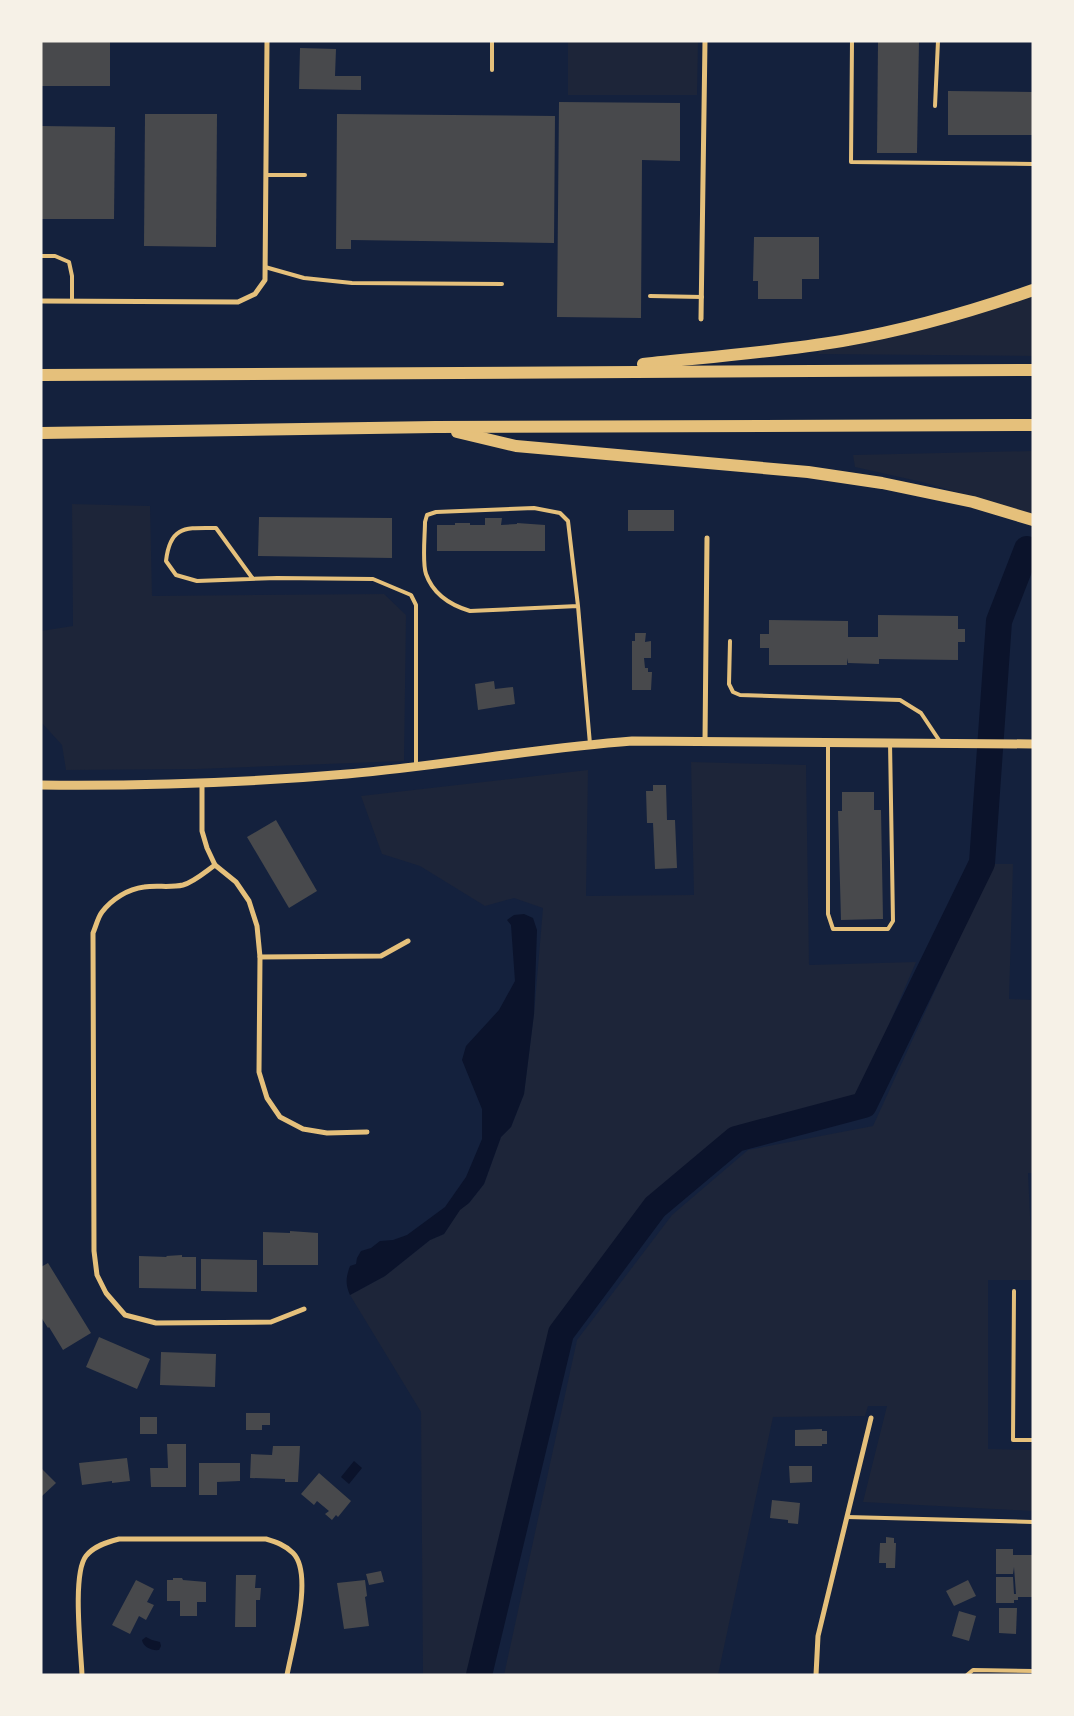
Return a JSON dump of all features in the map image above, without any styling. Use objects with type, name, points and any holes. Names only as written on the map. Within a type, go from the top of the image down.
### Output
[{"type":"highway","points":[[573,372],[842,341],[916,326],[983,307],[1033,290]]},
{"type":"highway","points":[[41,375],[1033,370]]},
{"type":"highway","points":[[41,433],[435,427],[1033,425]]},
{"type":"highway","points":[[435,427],[516,446],[808,472],[882,483],[973,502],[1033,520]]},
{"type":"street","points":[[41,301],[238,302],[255,294],[265,280],[267,41]]},
{"type":"street","points":[[701,319],[706,41]]},
{"type":"street","points":[[705,740],[707,538]]},
{"type":"street","points":[[41,785],[202,784],[347,774],[632,740],[1028,744]]},
{"type":"street","points":[[202,784],[202,831],[207,848],[215,865],[236,882],[249,901],[257,926],[260,957],[259,1072],[267,1098],[280,1117],[303,1129],[327,1133],[367,1132]]},
{"type":"street","points":[[215,865],[184,885],[170,887],[144,886],[116,898],[101,913],[94,933],[94,1251],[97,1275],[106,1293],[125,1315],[156,1323],[271,1322],[304,1309]]},
{"type":"street","points":[[260,957],[381,956],[408,941]]},
{"type":"street","points":[[816,1675],[818,1636],[870,1418]]},
{"type":"street","points":[[82,1675],[78,1588],[80,1570],[85,1557],[94,1549],[106,1542],[119,1539],[266,1539],[281,1544],[294,1554],[303,1575],[302,1595],[287,1675]]},
{"type":"lane","points":[[492,41],[492,70]]},
{"type":"lane","points":[[852,41],[851,162],[1033,164]]},
{"type":"lane","points":[[935,106],[938,41]]},
{"type":"lane","points":[[266,175],[305,175]]},
{"type":"lane","points":[[41,256],[55,256],[69,262],[72,276],[72,301]]},
{"type":"lane","points":[[265,267],[304,278],[352,283],[502,284]]},
{"type":"lane","points":[[650,296],[702,297]]},
{"type":"lane","points":[[578,606],[470,611],[452,606],[442,598],[425,573],[425,522],[427,515],[436,512],[534,508],[560,513],[568,521],[578,606],[590,744]]},
{"type":"lane","points":[[253,579],[216,528],[186,528],[173,536],[168,546],[166,561],[176,575],[197,581],[373,579],[411,595],[416,605],[416,767]]},
{"type":"lane","points":[[730,641],[729,684],[733,692],[740,695],[900,700],[921,713],[940,743]]},
{"type":"lane","points":[[828,742],[828,914],[833,929],[888,929],[893,922],[890,742]]},
{"type":"lane","points":[[1014,1292],[1013,1440],[1033,1440]]},
{"type":"lane","points":[[847,1517],[1033,1522]]},
{"type":"lane","points":[[967,1675],[973,1670],[1033,1671]]},
{"type":"shaded area","points":[[568,41],[698,41],[697,95],[568,95]]},
{"type":"shaded area","points":[[1033,297],[1033,356],[818,354],[819,351],[885,339],[946,324]]},
{"type":"shaded area","points":[[1033,451],[1033,514],[922,482],[855,467],[853,455]]},
{"type":"shaded area","points":[[72,504],[150,506],[152,596],[384,594],[406,615],[404,761],[197,769],[66,770],[62,745],[41,722],[41,631],[73,626]]},
{"type":"shaded area","points":[[691,762],[806,765],[809,965],[916,962],[859,1095],[733,1132],[650,1201],[551,1330],[471,1675],[423,1675],[421,1412],[350,1295],[385,1276],[430,1240],[444,1234],[460,1209],[469,1203],[484,1184],[501,1137],[511,1127],[524,1094],[534,1014],[543,908],[514,898],[485,906],[420,866],[382,854],[361,796],[588,770],[586,896],[694,895]]},
{"type":"shaded area","points":[[993,864],[1013,864],[1009,999],[1033,1000],[1033,1173],[1028,1173],[1033,1280],[988,1280],[988,1449],[1033,1450],[1033,1511],[863,1502],[887,1406],[868,1406],[865,1416],[773,1417],[718,1675],[504,1675],[577,1340],[672,1215],[748,1150],[873,1126]]},
{"type":"shaded area","points":[[524,914],[533,918],[537,930],[534,1014],[524,1094],[511,1127],[501,1137],[484,1184],[469,1203],[460,1210],[444,1234],[430,1240],[385,1276],[350,1295],[347,1280],[350,1266],[356,1264],[361,1251],[371,1248],[380,1241],[393,1240],[407,1235],[445,1207],[466,1177],[482,1139],[482,1109],[462,1060],[466,1046],[499,1010],[515,981],[511,925],[507,920],[514,915]]},
{"type":"shaded area","points":[[354,1461],[362,1468],[349,1484],[341,1477]]},
{"type":"shaded area","points":[[146,1637],[160,1642],[159,1650],[151,1649],[144,1645],[142,1640]]},
{"type":"building","points":[[41,41],[110,41],[110,86],[41,86]]},
{"type":"building","points":[[878,41],[919,41],[917,153],[877,153]]},
{"type":"building","points":[[300,48],[336,49],[335,76],[361,76],[361,90],[299,89]]},
{"type":"building","points":[[948,91],[1033,92],[1033,135],[948,135]]},
{"type":"building","points":[[559,102],[680,103],[680,161],[642,160],[641,318],[557,317]]},
{"type":"building","points":[[145,114],[217,114],[216,247],[144,246]]},
{"type":"building","points":[[337,114],[555,116],[554,243],[351,240],[351,249],[336,249]]},
{"type":"building","points":[[41,126],[115,127],[114,219],[41,219]]},
{"type":"building","points":[[754,237],[819,237],[819,279],[802,279],[802,299],[758,299],[758,281],[753,281]]},
{"type":"building","points":[[628,510],[674,510],[674,531],[628,531]]},
{"type":"building","points":[[259,517],[392,518],[392,558],[258,556]]},
{"type":"building","points":[[485,518],[502,518],[501,525],[517,523],[545,525],[545,551],[437,551],[437,525],[470,523],[470,525],[485,525]]},
{"type":"building","points":[[878,615],[958,616],[958,629],[965,629],[965,642],[958,642],[958,660],[879,659],[879,664],[848,663],[847,658],[847,665],[769,665],[769,648],[760,648],[760,634],[769,634],[769,620],[848,621],[848,637],[878,637]]},
{"type":"building","points":[[635,633],[646,633],[645,642],[651,641],[651,658],[644,658],[645,668],[648,668],[648,672],[652,672],[651,690],[632,690],[632,641],[635,641]]},
{"type":"building","points":[[494,681],[495,689],[513,687],[515,704],[478,710],[475,684]]},
{"type":"building","points":[[653,785],[666,785],[667,820],[675,820],[677,868],[655,869],[653,823],[647,823],[646,791],[653,791]]},
{"type":"building","points":[[842,792],[874,792],[874,810],[881,810],[883,919],[841,920],[838,811],[842,811]]},
{"type":"building","points":[[276,820],[317,891],[289,908],[247,837]]},
{"type":"building","points":[[290,1231],[318,1233],[318,1265],[263,1265],[263,1232],[290,1233]]},
{"type":"building","points":[[182,1255],[182,1257],[196,1257],[196,1289],[139,1288],[139,1256],[167,1257]]},
{"type":"building","points":[[201,1259],[257,1260],[257,1292],[201,1291]]},
{"type":"building","points":[[48,1263],[91,1333],[63,1350],[41,1317],[41,1267]]},
{"type":"building","points":[[99,1337],[150,1359],[137,1389],[86,1367]]},
{"type":"building","points":[[161,1352],[216,1354],[215,1387],[160,1385]]},
{"type":"building","points":[[246,1413],[270,1413],[270,1425],[262,1425],[262,1430],[246,1430]]},
{"type":"building","points":[[140,1417],[157,1417],[157,1434],[140,1434]]},
{"type":"building","points":[[822,1429],[822,1431],[827,1431],[827,1444],[822,1444],[822,1446],[795,1446],[795,1430]]},
{"type":"building","points":[[167,1444],[186,1444],[186,1487],[151,1487],[150,1468],[168,1468]]},
{"type":"building","points":[[273,1446],[300,1446],[298,1482],[285,1482],[285,1479],[250,1478],[251,1454],[272,1455]]},
{"type":"building","points":[[127,1458],[130,1481],[82,1485],[79,1463]]},
{"type":"building","points":[[199,1463],[240,1463],[240,1481],[217,1482],[217,1495],[199,1495]]},
{"type":"building","points":[[789,1466],[812,1466],[812,1482],[790,1483]]},
{"type":"building","points":[[41,1468],[56,1483],[41,1497]]},
{"type":"building","points":[[319,1473],[351,1501],[338,1517],[336,1515],[332,1520],[325,1514],[329,1511],[317,1501],[314,1505],[301,1494]]},
{"type":"building","points":[[772,1500],[800,1503],[798,1524],[788,1523],[788,1520],[770,1518]]},
{"type":"building","points":[[886,1537],[894,1538],[894,1543],[896,1543],[895,1568],[886,1568],[886,1563],[879,1563],[880,1543],[886,1543]]},
{"type":"building","points":[[996,1549],[1013,1549],[1013,1555],[1033,1555],[1033,1597],[1018,1597],[1018,1600],[1014,1600],[1014,1603],[996,1603],[996,1577],[1013,1577],[1014,1594],[1016,1594],[1014,1567],[1013,1574],[996,1574]]},
{"type":"building","points":[[381,1571],[384,1582],[369,1585],[366,1574]]},
{"type":"building","points":[[236,1575],[256,1575],[255,1588],[261,1588],[260,1600],[256,1600],[256,1627],[235,1627]]},
{"type":"building","points":[[173,1578],[206,1582],[206,1602],[197,1602],[197,1616],[180,1616],[180,1601],[167,1601],[167,1580],[173,1580]]},
{"type":"building","points":[[136,1580],[154,1589],[147,1602],[154,1605],[146,1620],[139,1616],[130,1634],[112,1625]]},
{"type":"building","points":[[365,1580],[369,1626],[344,1629],[337,1583]]},
{"type":"building","points":[[968,1580],[976,1596],[954,1606],[946,1591]]},
{"type":"building","points":[[999,1608],[1017,1608],[1016,1634],[999,1633]]},
{"type":"building","points":[[959,1611],[976,1616],[969,1641],[952,1636]]},
{"type":"waterway","points":[[479,1675],[561,1333],[655,1207],[736,1139],[864,1105],[982,863],[999,621],[1027,549]]}]
